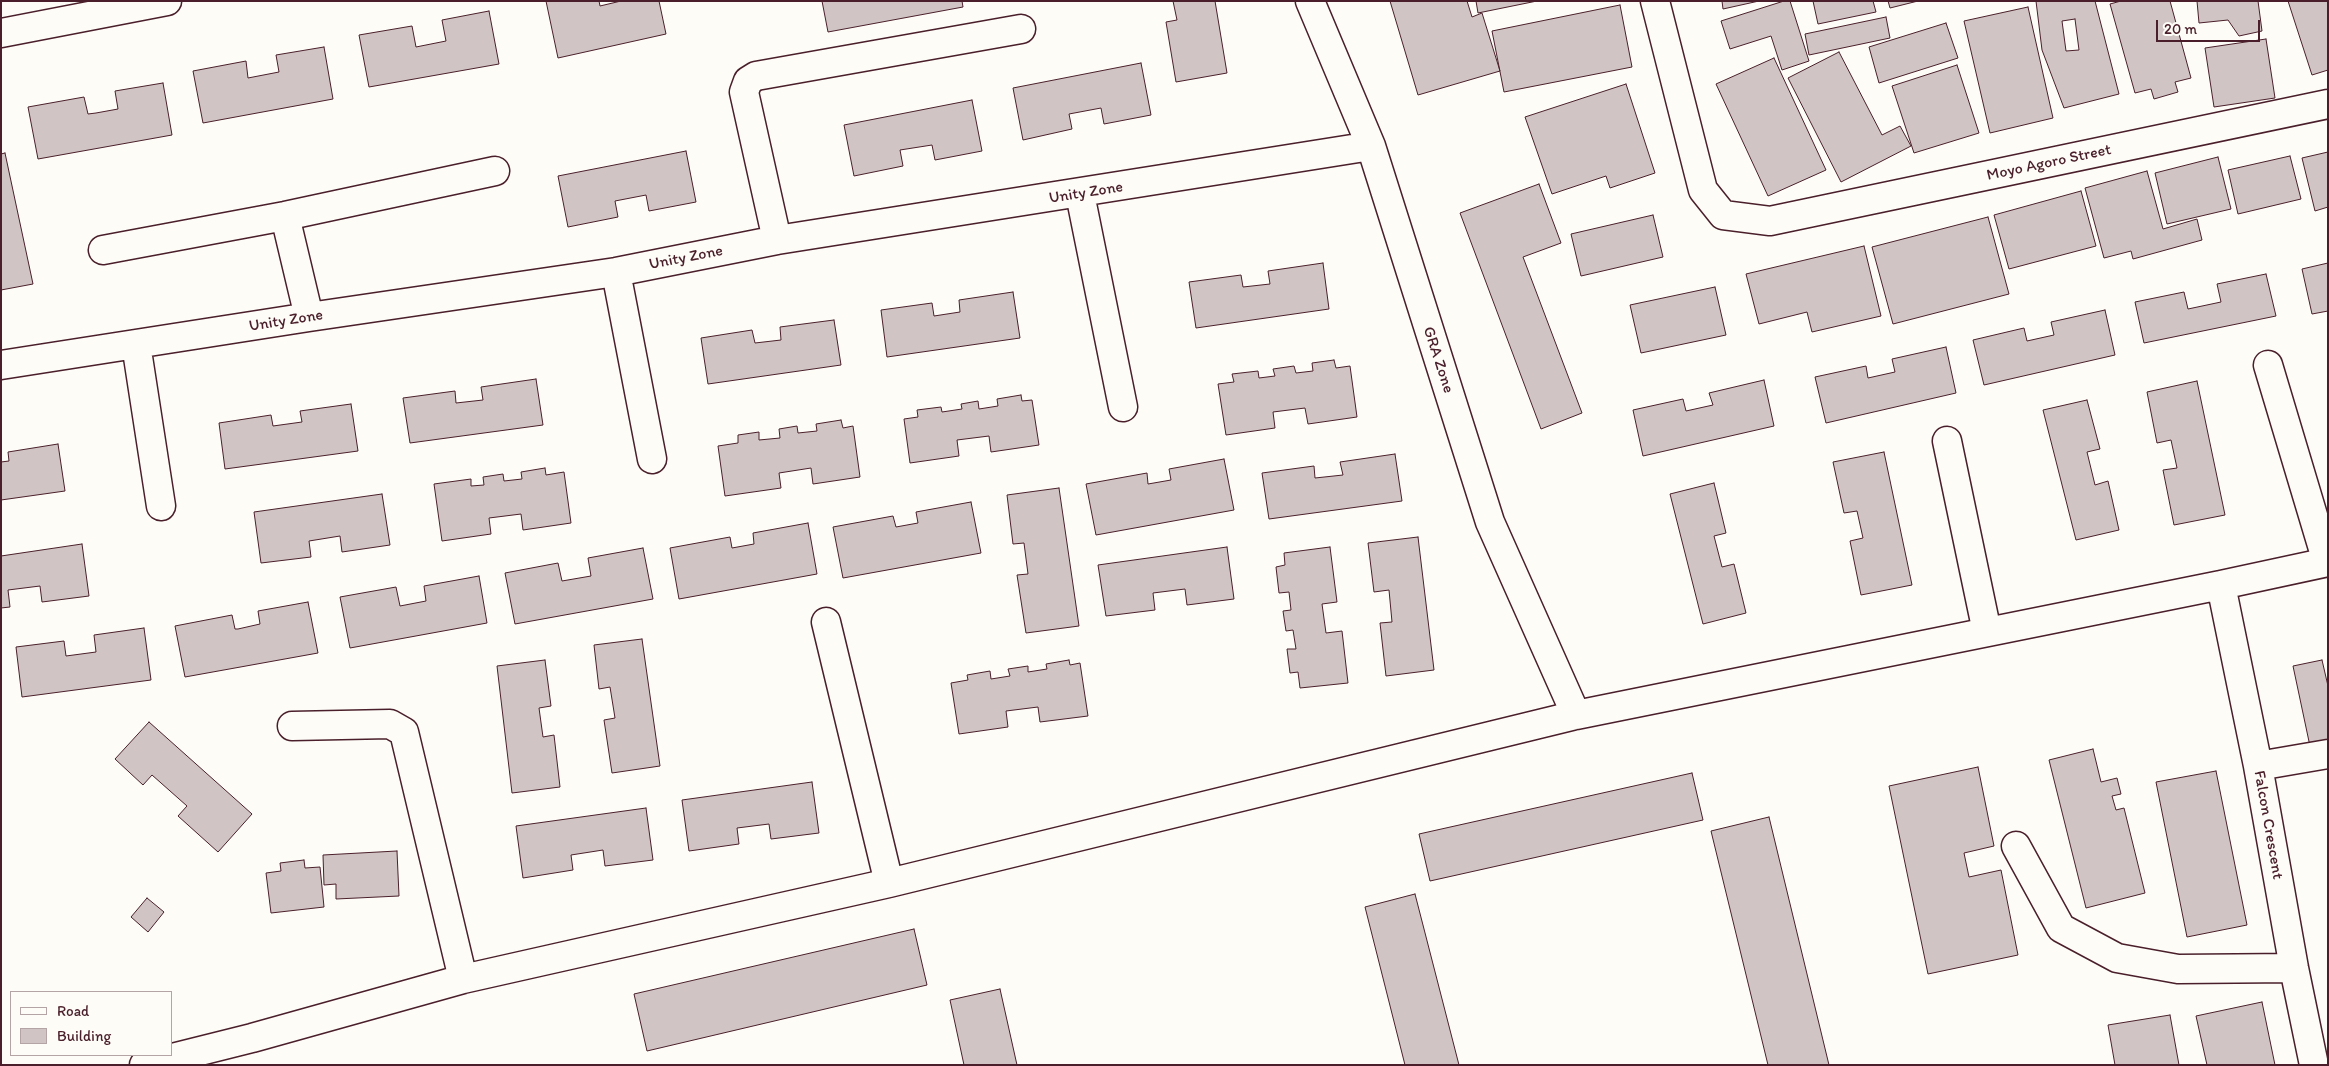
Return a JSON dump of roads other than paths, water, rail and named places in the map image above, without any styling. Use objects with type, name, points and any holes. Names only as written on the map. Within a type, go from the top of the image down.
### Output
[{"type":"street","points":[[1,34],[167,1]]},
{"type":"street","name":"GRA Zone","points":[[1310,1],[1371,146],[1490,522],[1576,715]]},
{"type":"street","name":"Moyo Agoro Street","points":[[1655,1],[1703,190],[1723,215],[1770,221],[2328,104]]},
{"type":"street","points":[[777,240],[744,92],[748,81],[756,76],[1021,30]]},
{"type":"street","name":"Unity Zone","points":[[1,366],[309,317],[616,272],[777,240],[1080,194],[1371,146]]},
{"type":"street","points":[[103,250],[285,216],[495,171]]},
{"type":"street","points":[[1080,194],[1124,407]]},
{"type":"street","points":[[285,216],[309,317]]},
{"type":"street","points":[[616,272],[652,459]]},
{"type":"street","points":[[136,344],[161,506]]},
{"type":"street","points":[[144,1065],[252,1038],[463,979],[889,883],[1576,715],[2327,562],[2268,365]]},
{"type":"street","points":[[1947,441],[1987,632]]},
{"type":"street","name":"Falcon Crescent","points":[[2221,585],[2258,766],[2294,968],[2314,1065]]},
{"type":"street","points":[[826,622],[889,883]]},
{"type":"street","points":[[292,726],[390,724],[404,732],[463,979]]},
{"type":"street","points":[[2258,766],[2328,754]]},
{"type":"street","points":[[2016,846],[2061,928],[2117,958],[2178,969],[2294,968]]}]
